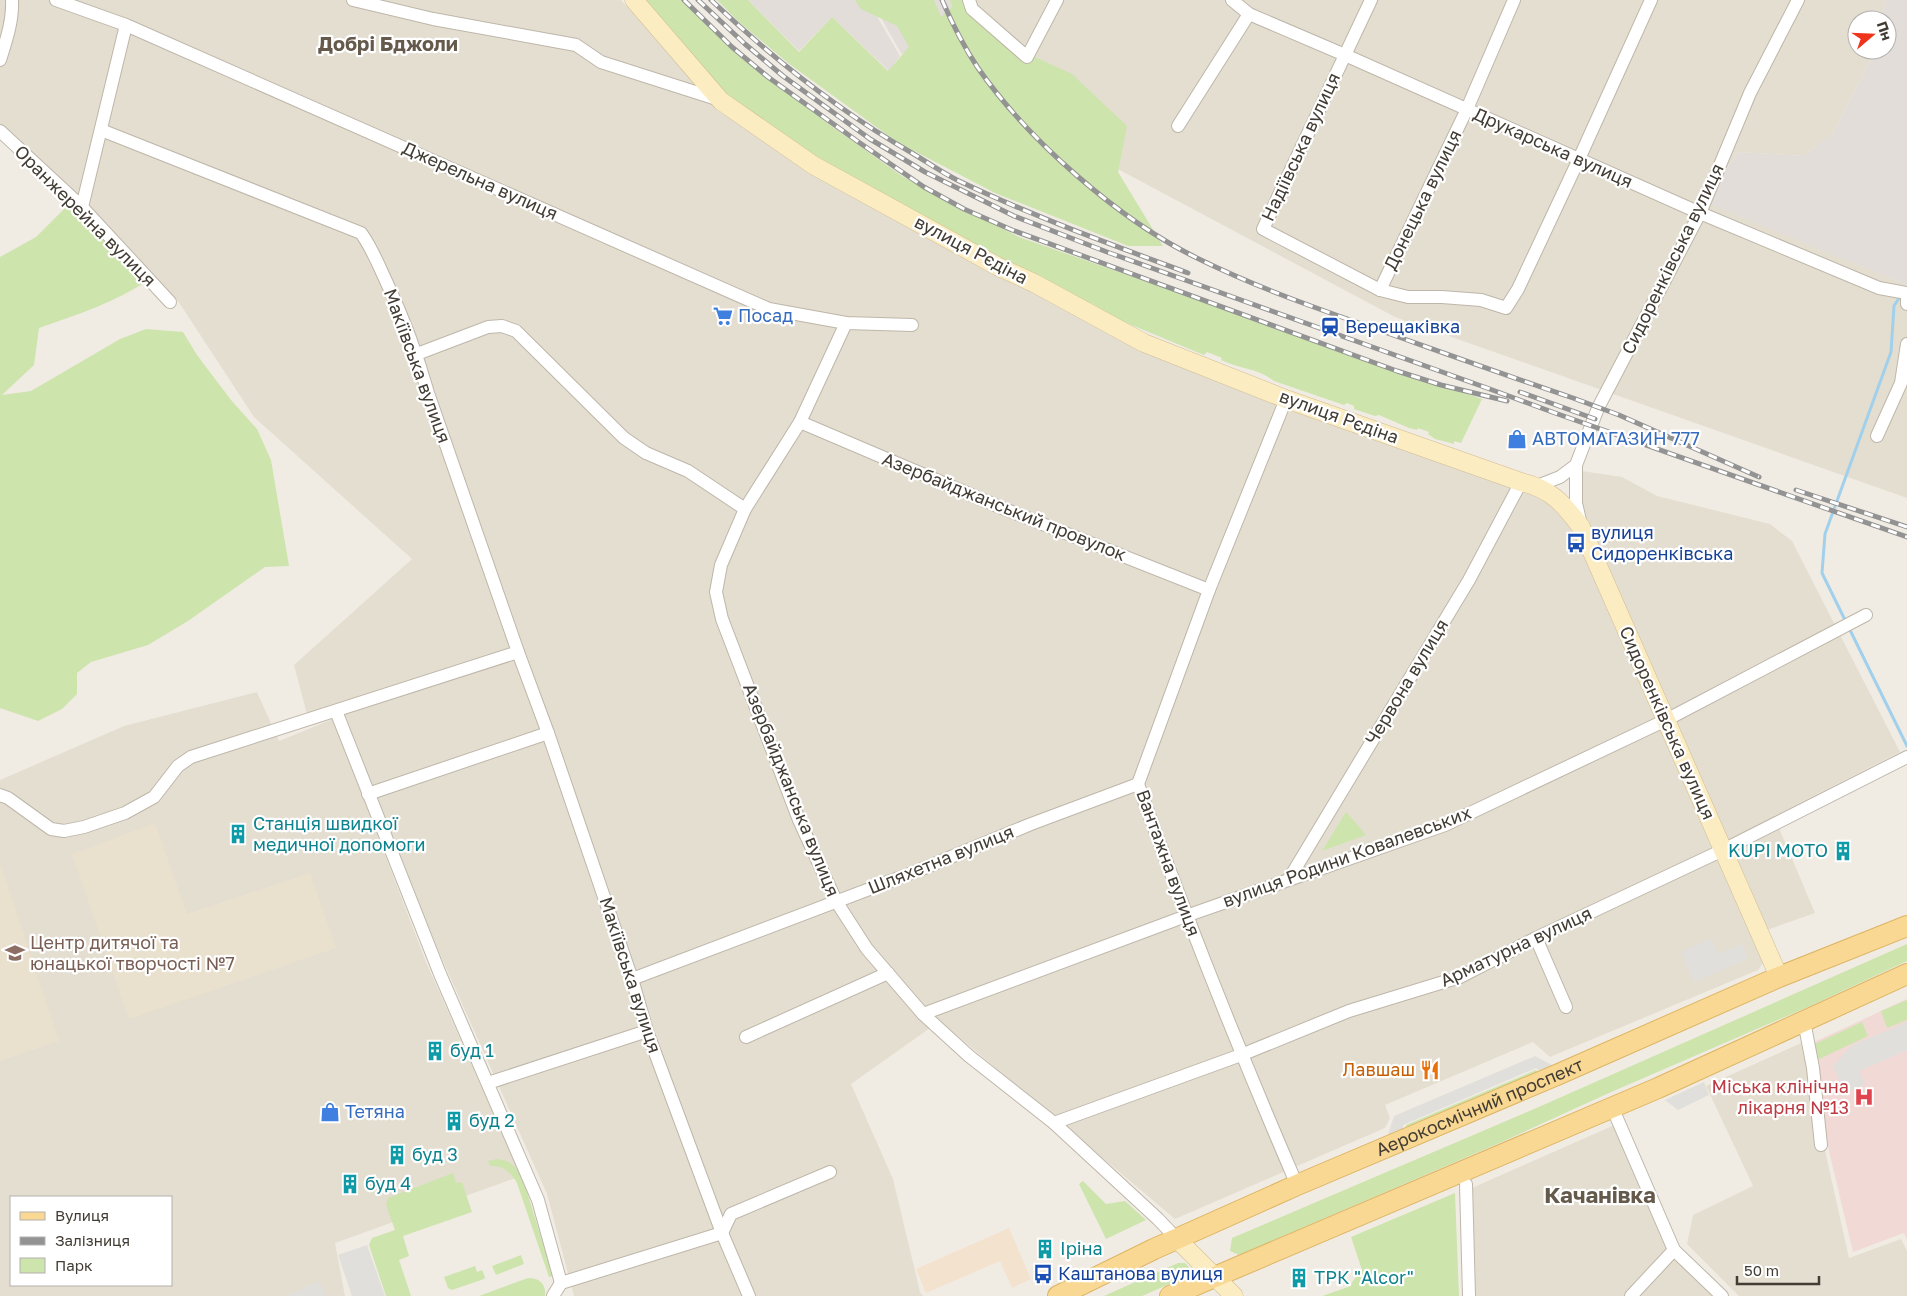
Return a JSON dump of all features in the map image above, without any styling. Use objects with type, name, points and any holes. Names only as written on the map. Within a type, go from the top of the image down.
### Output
[{"type":"main road","points":[[634,0],[721,100]]},
{"type":"main road","name":"вулиця Рєдіна","points":[[721,100],[813,165],[997,266],[1034,283],[1144,343],[1286,399],[1529,484],[1554,497],[1566,507],[1581,527]]},
{"type":"main road","name":"Сидоренківська вулиця","points":[[1581,527],[1779,977]]},
{"type":"main road","name":"Аерокосмічний проспект","points":[[1058,1296],[1177,1239],[1297,1185],[1559,1074],[1779,977],[1907,926]]},
{"type":"main road","points":[[1170,1296],[1612,1107],[1907,974]]},
{"type":"main road","points":[[1177,1239],[1234,1296]]},
{"type":"street","points":[[0,60],[13,9],[12,0]]},
{"type":"street","name":"Джерельна вулиця","points":[[56,0],[126,25],[769,309],[846,323],[912,325]]},
{"type":"street","name":"вулиця Рєдіна","points":[[353,0],[433,19],[576,45],[601,62],[721,100]]},
{"type":"street","points":[[969,0],[972,9],[1027,57],[1057,0]]},
{"type":"street","name":"Друкарська вулиця","points":[[1232,0],[1249,14],[1700,213],[1879,288],[1907,292],[1907,304]]},
{"type":"street","name":"Надіївська вулиця","points":[[1371,0],[1263,229],[1380,290]]},
{"type":"street","name":"Донецька вулиця","points":[[1380,290],[1467,109],[1514,0]]},
{"type":"street","points":[[1380,290],[1408,297],[1481,300],[1506,308],[1514,298],[1651,0]]},
{"type":"street","name":"Сидоренківська вулиця","points":[[1581,527],[1576,503],[1576,465],[1600,404],[1700,213],[1750,93],[1798,0]]},
{"type":"street","points":[[1178,126],[1249,14]]},
{"type":"street","points":[[82,207],[126,25]]},
{"type":"street","name":"Макіївська вулиця","points":[[101,130],[361,233],[369,245],[417,354],[428,393],[548,733],[632,979],[647,1030],[722,1234],[748,1296]]},
{"type":"street","name":"Оранжерейна вулиця","points":[[0,131],[82,207],[170,302]]},
{"type":"street","name":"Азербайджанська вулиця","points":[[846,323],[800,422],[745,509],[721,565],[716,592],[722,619],[799,820],[836,901],[867,949],[923,1014],[969,1056],[1054,1123],[1158,1219],[1177,1239]]},
{"type":"street","points":[[417,354],[488,327],[502,326],[516,331],[624,438],[646,453],[688,471],[745,509]]},
{"type":"street","points":[[1877,436],[1901,383],[1907,344]]},
{"type":"street","name":"Вантажна вулиця","points":[[1286,399],[1209,590],[1138,784],[1186,916],[1241,1056],[1297,1185]]},
{"type":"street","name":"Азербайджанський провулок","points":[[800,422],[1002,508],[1209,590]]},
{"type":"street","points":[[1529,484],[1560,477],[1576,465]]},
{"type":"street","name":"Червона вулиця","points":[[1289,879],[1529,484]]},
{"type":"street","name":"вулиця Родини Ковалевських","points":[[923,1014],[1186,916],[1445,825],[1666,720],[1866,615]]},
{"type":"street","points":[[0,796],[8,798],[51,829],[64,831],[84,827],[125,813],[154,797],[178,766],[191,757],[518,652]]},
{"type":"street","points":[[336,712],[440,974],[538,1200],[560,1283],[553,1296]]},
{"type":"street","points":[[368,794],[548,733]]},
{"type":"street","name":"Арматурна вулиця","points":[[1054,1123],[1241,1056],[1349,1010],[1460,976],[1723,850],[1907,757]]},
{"type":"street","name":"Шляхетна вулиця","points":[[632,979],[917,871],[1031,824],[1138,784]]},
{"type":"street","points":[[1536,938],[1566,1008]]},
{"type":"street","points":[[746,1037],[888,973]]},
{"type":"street","points":[[1804,1021],[1821,1144]]},
{"type":"street","points":[[488,1083],[647,1030]]},
{"type":"street","points":[[1612,1107],[1674,1250],[1722,1296]]},
{"type":"street","points":[[560,1283],[722,1234],[731,1214],[830,1172]]},
{"type":"street","points":[[1466,1184],[1469,1296]]},
{"type":"street","points":[[1631,1296],[1674,1250]]},
{"type":"shaded area","points":[[0,0],[621,0],[718,111],[964,257],[1546,501],[1574,531],[1765,956],[1763,963],[1758,970],[1550,1057],[1533,1042],[1385,1105],[1390,1118],[1385,1128],[1175,1219],[940,1021],[851,1084],[893,1179],[920,1292],[923,1296],[574,1296],[547,1194],[434,941],[341,706],[307,714],[294,665],[412,559],[254,417],[178,301],[0,139]]},
{"type":"shaded area","points":[[748,0],[872,0],[878,18],[900,56],[889,71],[832,17],[799,51]]},
{"type":"shaded area","points":[[874,0],[950,0],[952,7],[902,55],[881,18]]},
{"type":"shaded area","points":[[950,0],[1885,0],[1883,10],[1847,10],[1847,60],[1871,60],[1833,133],[1803,156],[1738,152],[1705,201],[1907,285],[1907,498],[1395,317],[1099,159]]},
{"type":"shaded area","points":[[1885,0],[1907,0],[1907,285],[1705,202],[1738,152],[1803,156],[1833,133],[1871,60],[1897,60],[1897,10],[1883,10]]},
{"type":"shaded area","points":[[1582,471],[1622,477],[1657,496],[1770,524],[1792,541],[1900,752],[1774,816],[1815,913],[1767,930],[1587,524],[1581,497]]},
{"type":"shaded area","points":[[257,692],[279,741],[333,719],[426,962],[521,1176],[335,1243],[345,1296],[0,1296],[0,780],[124,726]]},
{"type":"shaded area","points":[[155,823],[187,914],[310,873],[336,948],[129,1019],[72,854]]},
{"type":"shaded area","name":"Центр дитячої та юнацької творчості №7","points":[[0,866],[59,1041],[0,1061]]},
{"type":"shaded area","points":[[1711,938],[1718,954],[1742,944],[1748,959],[1694,982],[1681,952]]},
{"type":"shaded area","name":"Міська клінічна лікарня №13","points":[[1907,999],[1907,1240],[1904,1233],[1853,1252],[1829,1151],[1812,1043]]},
{"type":"shaded area","points":[[1907,1022],[1907,1050],[1859,1071],[1865,1084],[1845,1093],[1833,1066],[1851,1046]]},
{"type":"shaded area","points":[[1801,1043],[1849,1258],[1901,1239],[1907,1251],[1907,1296],[1739,1296],[1687,1244],[1693,1215],[1753,1186],[1706,1086]]},
{"type":"shaded area","points":[[1535,1056],[1554,1066],[1540,1071],[1536,1068],[1403,1125],[1403,1132],[1387,1137],[1394,1116]]},
{"type":"shaded area","points":[[1704,1082],[1709,1095],[1678,1110],[1665,1100]]},
{"type":"shaded area","points":[[1619,1123],[1674,1250],[1722,1296],[1475,1296],[1472,1188]]},
{"type":"shaded area","points":[[1009,1228],[1031,1279],[1012,1288],[1000,1261],[926,1293],[916,1269]]},
{"type":"shaded area","points":[[367,1245],[385,1296],[352,1296],[338,1255]]},
{"type":"shaded area","points":[[319,1281],[326,1296],[286,1296]]},
{"type":"green space","points":[[638,0],[682,0],[733,51],[834,128],[902,176],[1019,237],[1482,399],[1461,443],[1454,441],[1454,444],[1435,439],[1428,434],[1429,432],[1418,428],[1417,430],[1409,428],[1379,415],[1375,416],[1354,409],[1354,406],[1347,403],[1344,405],[1274,381],[1255,371],[1221,360],[1222,358],[1207,352],[1204,355],[1117,319],[1091,303],[1089,304],[956,235],[798,148],[724,98]]},
{"type":"green space","points":[[717,0],[748,0],[799,52],[832,17],[888,71],[909,47],[897,26],[861,9],[855,0],[934,0],[941,17],[952,7],[950,0],[974,0],[1003,36],[1033,56],[1072,74],[1127,126],[1118,172],[1163,246],[1128,246],[995,193],[897,142],[788,63],[740,23]]},
{"type":"green space","points":[[70,203],[149,280],[82,313],[39,328],[34,365],[2,395],[31,391],[120,339],[146,329],[183,332],[197,355],[231,400],[257,429],[271,460],[289,566],[265,567],[188,621],[148,645],[91,662],[77,673],[77,694],[62,709],[38,721],[0,708],[0,257],[36,237]]},
{"type":"green space","points":[[1346,812],[1366,835],[1322,851]]},
{"type":"green space","points":[[1907,944],[1907,961],[1808,1007],[1239,1255],[1230,1251],[1232,1238],[1541,1106]]},
{"type":"green space","points":[[1907,1000],[1907,1020],[1887,1028],[1881,1011]]},
{"type":"green space","points":[[1862,1022],[1868,1036],[1817,1060],[1815,1044]]},
{"type":"green space","points":[[1536,1070],[1539,1074],[1405,1130],[1406,1125]]},
{"type":"green space","points":[[497,1159],[513,1165],[523,1179],[553,1276],[549,1277],[517,1183],[506,1170],[490,1166],[488,1161]]},
{"type":"green space","points":[[453,1173],[456,1183],[462,1182],[472,1212],[403,1236],[409,1256],[399,1260],[411,1296],[386,1296],[369,1245],[372,1238],[395,1230],[386,1205],[388,1198]]},
{"type":"green space","points":[[1083,1181],[1106,1204],[1125,1201],[1146,1220],[1106,1239],[1079,1184]]},
{"type":"green space","points":[[1455,1193],[1459,1296],[1322,1296],[1348,1287],[1362,1270],[1351,1237]]},
{"type":"green space","points":[[521,1255],[524,1264],[496,1275],[492,1266]]},
{"type":"green space","points":[[1178,1263],[1185,1263],[1189,1267],[1190,1275],[1142,1296],[1104,1296]]},
{"type":"green space","points":[[475,1266],[477,1272],[482,1270],[484,1279],[452,1290],[448,1288],[444,1277]]},
{"type":"green space","points":[[528,1278],[541,1282],[545,1296],[479,1296]]},
{"type":"waterway","points":[[1846,622],[1822,573],[1825,534],[1891,352],[1894,306],[1901,295]]},
{"type":"waterway","points":[[1849,628],[1907,746]]},
{"type":"railway","points":[[684,0],[732,47],[768,77],[924,187],[964,209],[1012,230],[1397,371],[1441,385],[1507,401]]},
{"type":"railway","points":[[698,0],[783,76],[870,139],[925,172],[1014,216],[1107,252],[1907,537]]},
{"type":"railway","points":[[711,0],[782,63],[832,101],[858,120],[945,174],[1042,218],[1188,273]]},
{"type":"railway","points":[[942,0],[958,35],[978,68],[1023,123],[1049,150],[1108,201],[1169,243],[1221,270],[1266,289],[1619,415],[1759,477]]},
{"type":"railway","points":[[1520,392],[1595,419]]},
{"type":"railway","points":[[1796,490],[1907,527]]},
{"type":"place","name":"Посад","points":[[723,316]]},
{"type":"place","name":"Верещаківка","points":[[1330,327]]},
{"type":"place","name":"АВТОМАГАЗИН 777","points":[[1517,439]]},
{"type":"place","name":"вулиця Сидоренківська","points":[[1576,543]]},
{"type":"place","name":"Станція швидкої медичної допомоги","points":[[238,834]]},
{"type":"place","name":"KUPI MOTO","points":[[1843,851]]},
{"type":"place","name":"Центр дитячої та юнацької творчості №7","points":[[15,953]]},
{"type":"place","name":"буд 1","points":[[435,1051]]},
{"type":"place","name":"Лавшаш","points":[[1430,1070]]},
{"type":"place","name":"Міська клінічна лікарня №13","points":[[1864,1097]]},
{"type":"place","name":"Тетяна","points":[[330,1112]]},
{"type":"place","name":"буд 2","points":[[454,1121]]},
{"type":"place","name":"буд 3","points":[[397,1155]]},
{"type":"place","name":"буд 4","points":[[350,1184]]},
{"type":"place","name":"Іріна","points":[[1045,1249]]},
{"type":"place","name":"Каштанова вулиця","points":[[1043,1274]]},
{"type":"place","name":"ТРК \"Alcor\"","points":[[1299,1278]]},
{"type":"district","name":"Добрі Бджоли","points":[[388,44]]},
{"type":"district","name":"Качанівка","points":[[1600,1195]]}]
